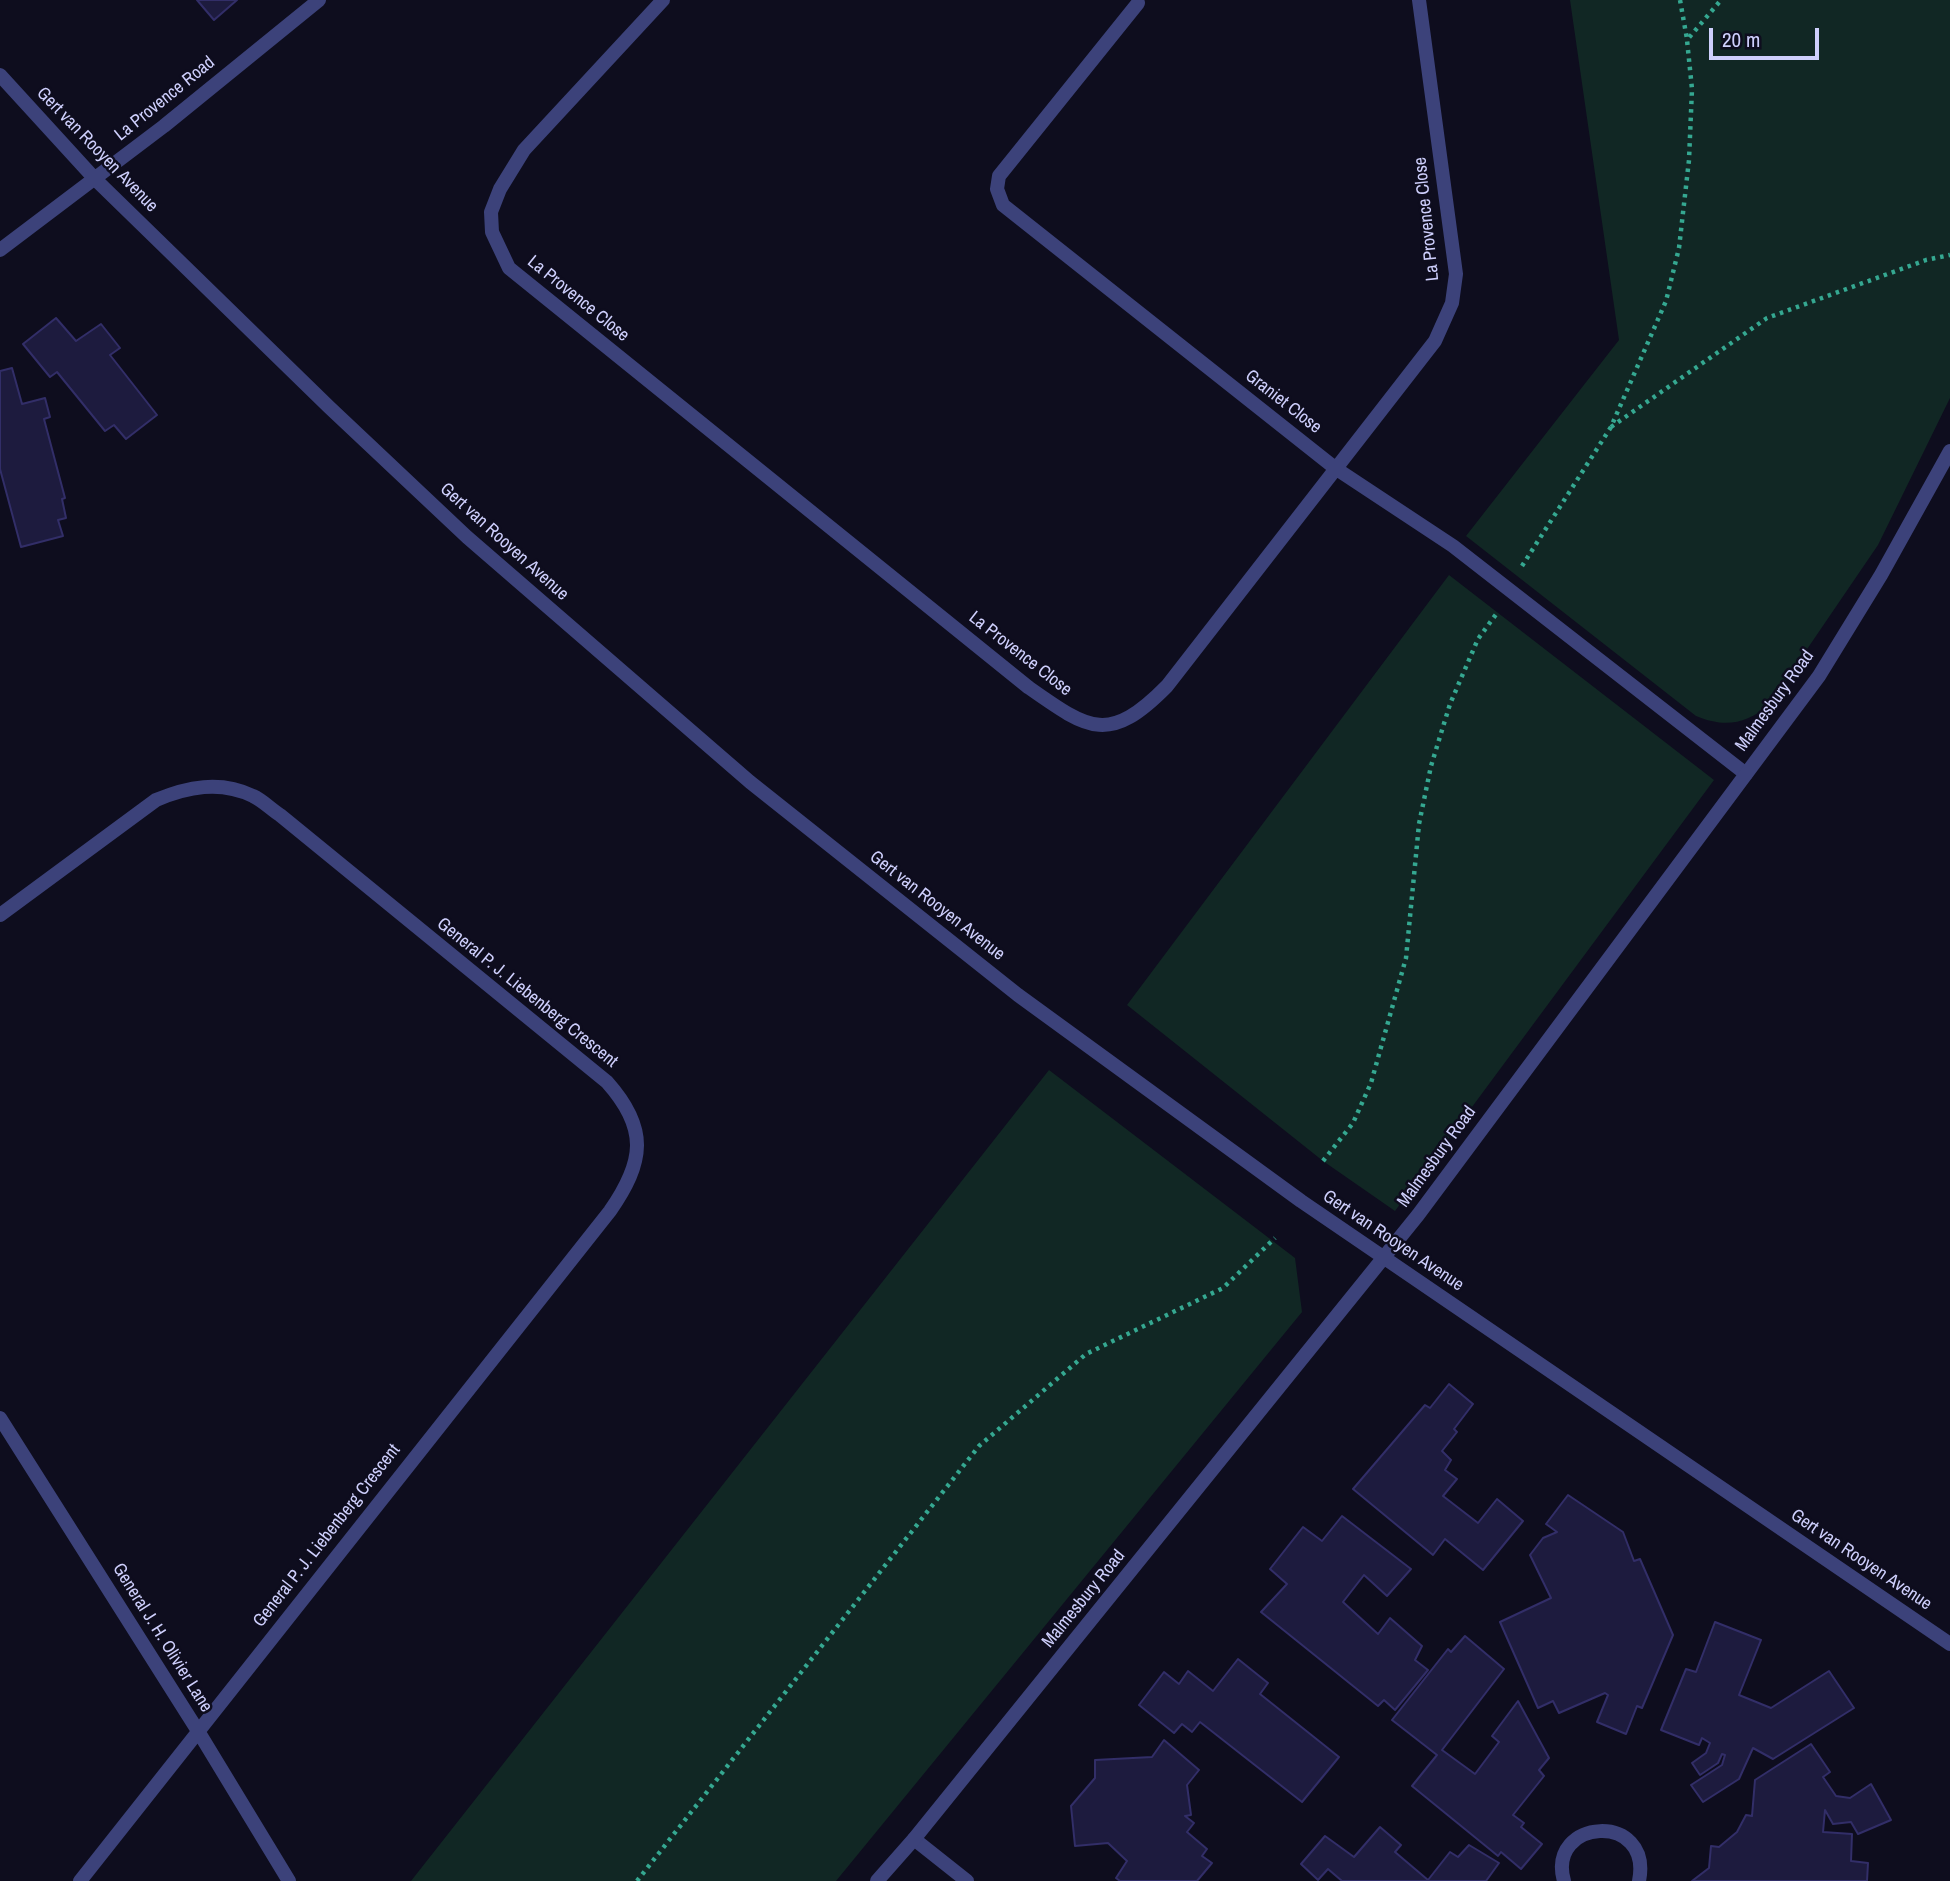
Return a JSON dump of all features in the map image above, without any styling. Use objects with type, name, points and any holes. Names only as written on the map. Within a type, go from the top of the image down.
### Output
[{"type":"street","name":"La Provence Road","points":[[0,250],[164,126],[318,0]]},
{"type":"street","name":"La Provence Close","points":[[663,0],[524,150],[500,188],[491,212],[492,232],[509,268],[1028,687],[1070,716],[1092,724],[1109,726],[1148,706],[1167,686],[1435,341],[1452,303],[1456,274],[1419,0]]},
{"type":"street","name":"Graniet Close","points":[[1138,3],[999,176],[997,189],[1003,205],[1335,468],[1453,546],[1746,774]]},
{"type":"street","name":"Gert van Rooyen Avenue","points":[[0,75],[95,179],[467,537],[750,782],[1018,995],[1301,1201],[1950,1644]]},
{"type":"street","name":"Malmesbury Road","points":[[877,1881],[914,1839],[1385,1258],[1819,676],[1881,575],[1950,450]]},
{"type":"street","name":"General P. J. Liebenberg Crescent","points":[[0,915],[156,800],[182,789],[205,786],[225,787],[253,796],[280,815],[597,1074],[622,1099],[635,1126],[637,1146],[635,1166],[627,1186],[610,1211],[80,1881]]},
{"type":"street","name":"General J. H. Olivier Lane","points":[[0,1418],[198,1731],[289,1881]]},
{"type":"street","points":[[1564,1881],[1561,1872],[1563,1857],[1571,1843],[1584,1833],[1599,1829],[1615,1832],[1628,1840],[1637,1853],[1641,1868],[1639,1881]]},
{"type":"street","points":[[914,1839],[967,1881]]},
{"type":"path","points":[[1517,575],[1611,427],[1666,300],[1679,248],[1689,160],[1692,89],[1680,0]]},
{"type":"path","points":[[1687,40],[1721,0]]},
{"type":"path","points":[[1611,427],[1767,318],[1926,260],[1950,255]]},
{"type":"path","points":[[1323,1161],[1353,1123],[1371,1083],[1406,958],[1419,824],[1431,766],[1450,704],[1478,639],[1498,612]]},
{"type":"path","points":[[637,1881],[979,1446],[1086,1353],[1223,1288],[1275,1238]]},
{"type":"green space","points":[[1570,0],[1950,0],[1950,398],[1878,545],[1769,705],[1752,716],[1735,722],[1716,722],[1696,716],[1466,536],[1619,340]]},
{"type":"green space","points":[[1449,575],[1714,780],[1395,1211],[1323,1161],[1127,1005]]},
{"type":"green space","points":[[1049,1070],[1295,1258],[1302,1312],[836,1881],[411,1881]]},
{"type":"building","points":[[197,0],[237,0],[214,20]]},
{"type":"building","points":[[56,318],[76,341],[101,324],[120,348],[110,355],[157,415],[126,439],[114,425],[105,431],[57,372],[50,377],[23,344]]},
{"type":"building","points":[[12,368],[22,404],[45,398],[50,417],[44,419],[65,498],[62,499],[66,518],[58,520],[63,536],[21,547],[0,469],[0,371]]},
{"type":"building","points":[[1449,1384],[1473,1404],[1442,1451],[1451,1460],[1445,1470],[1457,1479],[1443,1496],[1478,1523],[1497,1499],[1523,1521],[1483,1570],[1445,1539],[1433,1555],[1353,1489],[1425,1405],[1430,1408]]},
{"type":"building","points":[[1568,1495],[1623,1532],[1634,1561],[1640,1559],[1673,1635],[1642,1708],[1637,1706],[1626,1734],[1597,1722],[1608,1695],[1605,1693],[1559,1713],[1553,1701],[1538,1708],[1500,1622],[1551,1598],[1530,1555],[1543,1538],[1557,1532],[1546,1524]]},
{"type":"building","points":[[1342,1516],[1411,1569],[1387,1596],[1364,1575],[1343,1602],[1378,1634],[1390,1618],[1422,1646],[1415,1660],[1428,1670],[1395,1710],[1384,1700],[1378,1706],[1261,1612],[1287,1584],[1270,1569],[1303,1527],[1322,1541]]},
{"type":"building","points":[[1715,1622],[1761,1640],[1739,1695],[1771,1708],[1829,1671],[1854,1708],[1773,1759],[1753,1748],[1739,1779],[1703,1802],[1691,1785],[1722,1765],[1725,1755],[1722,1754],[1718,1763],[1700,1775],[1692,1763],[1706,1753],[1710,1743],[1702,1738],[1699,1745],[1661,1730],[1686,1669],[1696,1672]]},
{"type":"building","points":[[1465,1636],[1504,1669],[1442,1750],[1475,1774],[1499,1742],[1492,1736],[1518,1701],[1549,1758],[1539,1770],[1544,1776],[1513,1815],[1524,1823],[1521,1827],[1542,1844],[1521,1869],[1501,1852],[1498,1856],[1412,1786],[1437,1755],[1392,1720],[1448,1649],[1451,1652]]},
{"type":"building","points":[[1238,1659],[1268,1683],[1260,1694],[1339,1757],[1302,1802],[1200,1722],[1192,1732],[1182,1724],[1174,1733],[1139,1705],[1164,1672],[1179,1684],[1188,1671],[1213,1691]]},
{"type":"building","points":[[1164,1740],[1199,1770],[1187,1785],[1191,1815],[1185,1816],[1194,1823],[1187,1832],[1207,1849],[1202,1856],[1212,1863],[1197,1881],[1120,1881],[1116,1878],[1127,1861],[1108,1843],[1075,1846],[1071,1806],[1095,1778],[1095,1760],[1152,1757]]},
{"type":"building","points":[[1811,1744],[1830,1772],[1823,1777],[1836,1796],[1850,1798],[1871,1784],[1891,1820],[1858,1834],[1851,1822],[1833,1824],[1825,1810],[1823,1832],[1852,1834],[1851,1861],[1868,1863],[1867,1881],[1692,1881],[1709,1868],[1711,1846],[1719,1847],[1737,1832],[1746,1815],[1752,1816],[1755,1780]]},
{"type":"building","points":[[1380,1827],[1401,1845],[1395,1852],[1428,1880],[1450,1852],[1458,1857],[1469,1845],[1499,1863],[1486,1881],[1342,1881],[1328,1869],[1318,1880],[1301,1864],[1325,1836],[1354,1857]]}]
